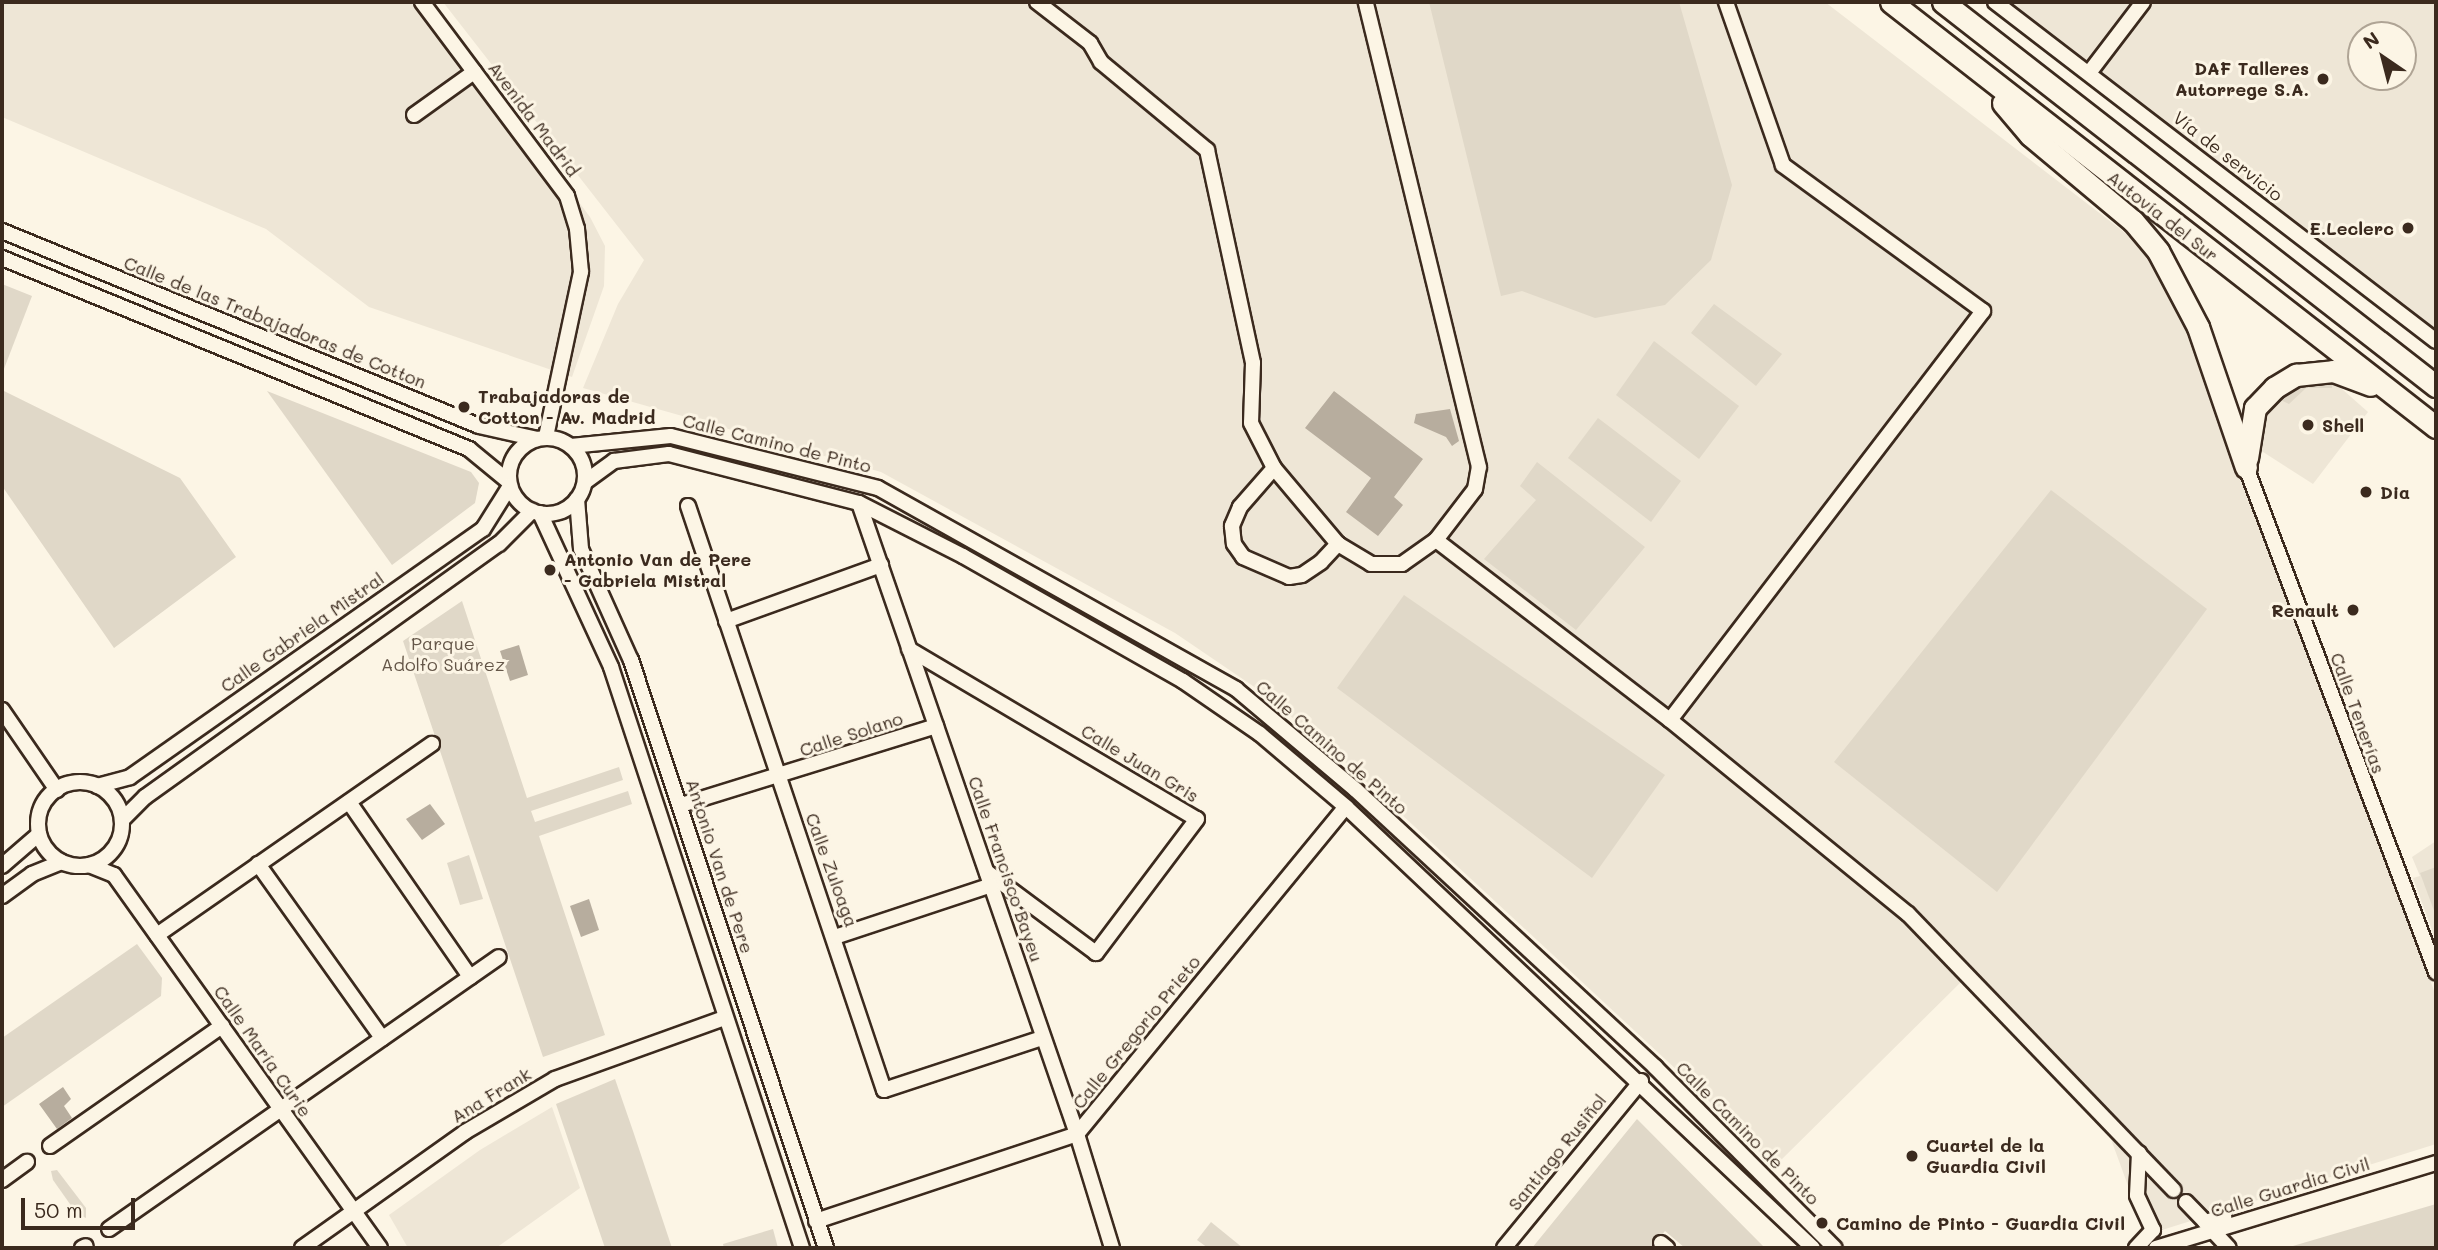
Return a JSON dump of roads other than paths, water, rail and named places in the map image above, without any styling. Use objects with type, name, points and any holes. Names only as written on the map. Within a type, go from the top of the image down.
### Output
[{"type":"highway","name":"Autovía del Sur","points":[[1891,2],[2436,427]]},
{"type":"highway","name":"Autovía del Sur","points":[[1943,2],[2436,386]]},
{"type":"highway","points":[[1972,67],[2030,135],[2101,191],[2158,251],[2198,327],[2246,467]]},
{"type":"highway","points":[[2246,467],[2255,408],[2274,388],[2296,375],[2314,370],[2333,371],[2392,394]]},
{"type":"street","name":"Avenida Madrid","points":[[422,2],[567,196],[577,229],[581,272],[541,438]]},
{"type":"street","points":[[1037,2],[1207,150],[1253,363],[1251,423],[1274,468],[1338,544],[1371,564],[1402,564],[1436,540],[1475,489],[1479,467],[1366,2]]},
{"type":"street","points":[[1670,720],[1983,312],[1783,165],[1726,2]]},
{"type":"street","name":"Vía de servicio","points":[[1995,2],[2436,341]]},
{"type":"street","points":[[2089,73],[2143,2]]},
{"type":"street","points":[[414,115],[474,72]]},
{"type":"street","name":"Calle de las Trabajadoras de Cotton","points":[[2,231],[479,426],[541,438]]},
{"type":"street","points":[[2,258],[469,449],[509,483],[517,500],[536,512],[558,513],[578,499],[585,482],[583,462],[571,446],[541,438],[518,450],[509,483]]},
{"type":"street","name":"Calle Camino de Pinto","points":[[571,446],[671,436],[878,488],[1236,689],[1356,790],[1655,1068],[1835,1248]]},
{"type":"street","name":"Calle Camino de Pinto","points":[[585,482],[614,461],[669,454],[859,503],[963,556],[1183,681],[1260,734],[1346,807],[1641,1081],[1813,1248]]},
{"type":"street","name":"Calle Tenerías","points":[[2246,467],[2436,972]]},
{"type":"street","points":[[1274,468],[1240,508],[1232,526],[1234,544],[1243,557],[1289,577],[1312,568],[1338,544]]},
{"type":"street","name":"Calle Gabriela Mistral","points":[[97,786],[130,777],[483,529],[509,483]]},
{"type":"street","name":"Antonio Van de Pere","points":[[578,499],[581,549],[631,660],[826,1248]]},
{"type":"street","name":"Calle Francisco Bayeu","points":[[859,503],[1077,1134],[1112,1248]]},
{"type":"street","name":"Calle Zuloaga","points":[[688,506],[835,937],[884,1090],[1042,1038]]},
{"type":"street","points":[[122,821],[115,801],[97,786],[79,783],[57,790],[41,810],[39,834],[51,854],[62,862],[89,866],[114,875],[114,849],[122,821],[145,797],[499,544],[536,512]]},
{"type":"street","points":[[536,512],[611,667],[724,1018],[802,1248]]},
{"type":"street","points":[[1436,540],[1670,720],[1908,914],[2174,1190]]},
{"type":"street","points":[[726,621],[881,565]]},
{"type":"street","name":"Calle Juan Gris","points":[[909,649],[1197,819],[1096,953],[989,879]]},
{"type":"street","points":[[2,710],[57,790]]},
{"type":"street","name":"Calle Solano","points":[[681,805],[779,778],[936,726]]},
{"type":"street","points":[[157,935],[432,744]]},
{"type":"street","points":[[349,802],[470,977]]},
{"type":"street","name":"Calle Gregorio Prieto","points":[[816,1221],[1077,1134],[1346,807]]},
{"type":"street","points":[[2,866],[39,834]]},
{"type":"street","points":[[89,866],[114,849]]},
{"type":"street","points":[[2,896],[32,874],[62,862]]},
{"type":"street","points":[[258,864],[382,1038]]},
{"type":"street","name":"Calle María Curie","points":[[114,875],[380,1248]]},
{"type":"street","points":[[835,937],[989,879]]},
{"type":"street","points":[[108,1229],[499,957]]},
{"type":"street","name":"Ana Frank","points":[[302,1248],[465,1132],[555,1079],[724,1018]]},
{"type":"street","points":[[50,1146],[222,1026]]},
{"type":"street","name":"Santiago Rusiñol","points":[[1504,1248],[1641,1081]]},
{"type":"street","points":[[2136,1248],[2153,1230],[2137,1195],[2138,1153]]},
{"type":"street","points":[[2,1180],[27,1162]]},
{"type":"street","name":"Calle Guardia Civil","points":[[2156,1248],[2436,1163]]},
{"type":"street","points":[[2186,1202],[2207,1223],[2323,1187],[2371,1182]]},
{"type":"street","points":[[2213,1231],[2230,1248]]},
{"type":"place","name":"DAF Talleres Autorrege S.A.","points":[[2323,79]]},
{"type":"place","name":"E.Leclerc","points":[[2408,228]]},
{"type":"place","name":"Trabajadoras de Cotton - Av. Madrid","points":[[464,407]]},
{"type":"place","name":"Shell","points":[[2308,425]]},
{"type":"place","name":"Dia","points":[[2366,492]]},
{"type":"place","name":"Antonio Van de Pere - Gabriela Mistral","points":[[550,570]]},
{"type":"place","name":"Renault","points":[[2353,610]]},
{"type":"place","name":"Cuartel de la Guardia Civil","points":[[1912,1156]]},
{"type":"place","name":"Camino de Pinto - Guardia Civil","points":[[1822,1223]]},
{"type":"park label","name":"Parque Adolfo Suárez","points":[[443,654]]}]
